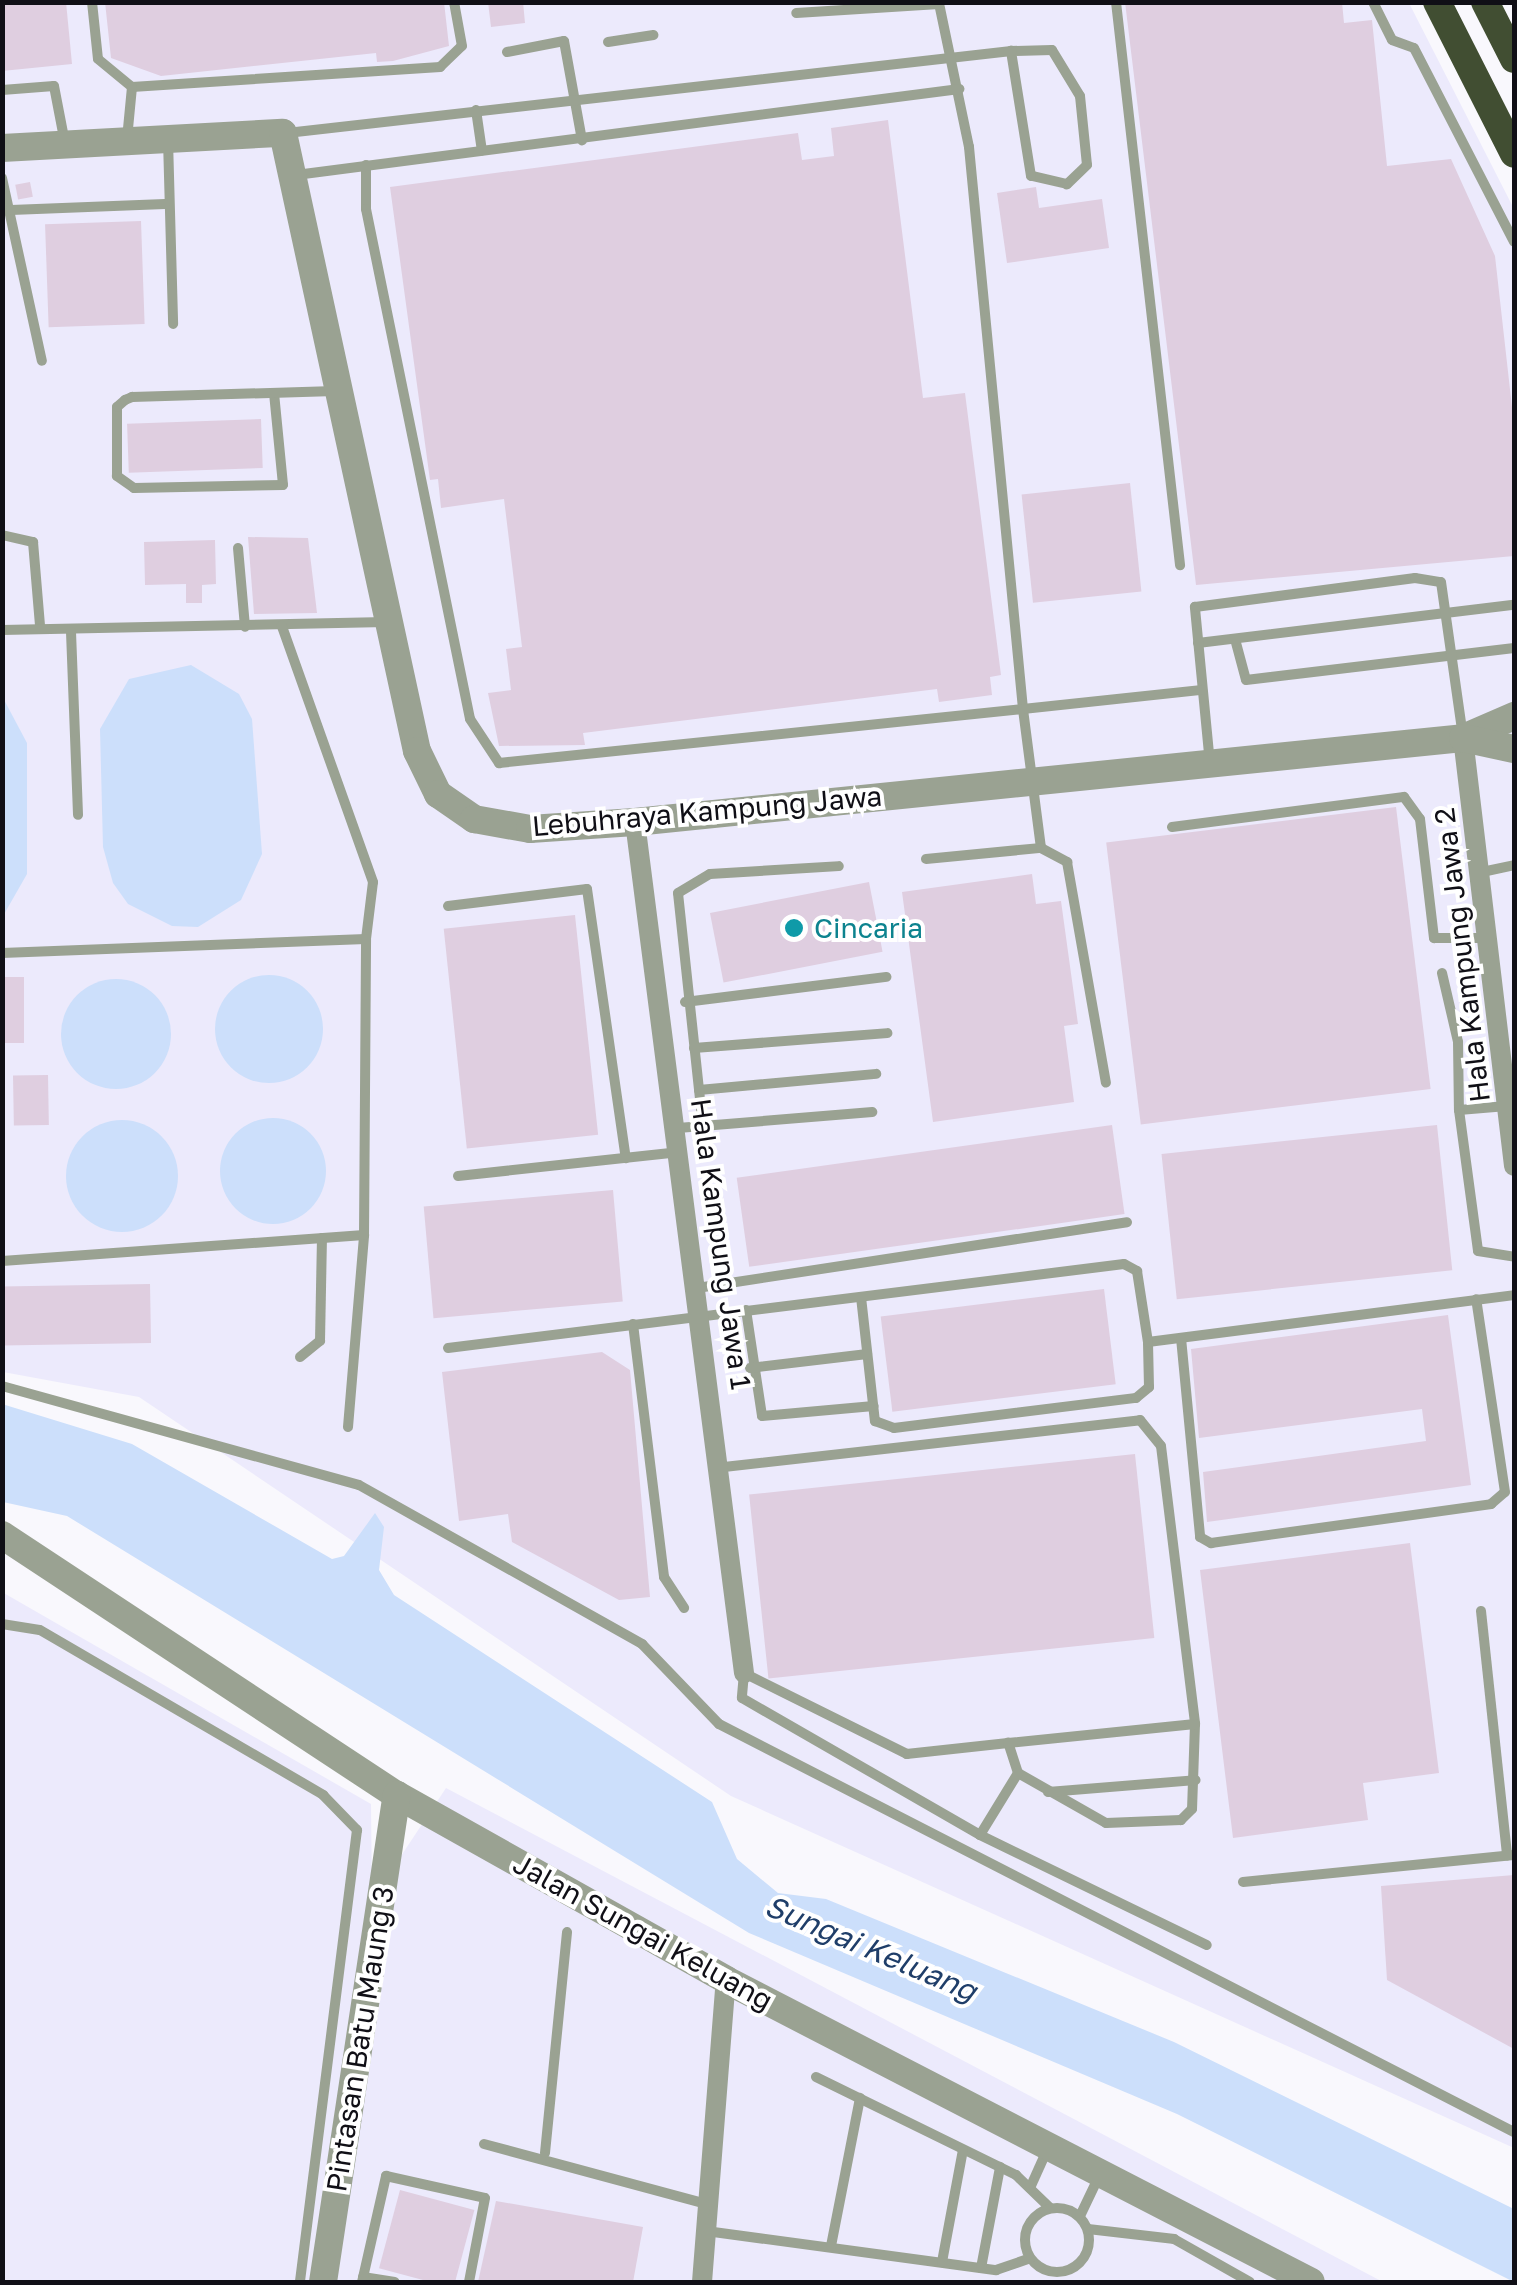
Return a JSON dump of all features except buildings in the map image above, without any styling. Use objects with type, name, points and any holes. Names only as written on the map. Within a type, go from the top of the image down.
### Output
[{"type":"highway","points":[[1437,2],[1514,154]]},
{"type":"highway","points":[[1457,2],[1514,112]]},
{"type":"highway","points":[[1485,2],[1514,59]]},
{"type":"highway","points":[[1503,2],[1514,25]]},
{"type":"street","points":[[2,148],[283,133]]},
{"type":"street","name":"Lebuhraya Kampung Jawa","points":[[283,133],[417,751],[450,807],[530,829],[635,822],[1463,738],[1514,716]]},
{"type":"street","name":"Lebuhraya Kampung Jawa","points":[[1463,738],[1514,749]]},
{"type":"street","name":"Hala Kampung Jawa 2","points":[[1463,738],[1482,872],[1514,1166]]},
{"type":"street","name":"Hala Kampung Jawa 1","points":[[635,822],[700,1316],[724,1467],[744,1674]]},
{"type":"street","name":"Jalan Sungai Keluang","points":[[4,1535],[397,1795],[726,1980],[1311,2282]]},
{"type":"street","name":"Pintasan Batu Maung 3","points":[[323,2282],[397,1795]]},
{"type":"street","points":[[702,2282],[726,1980]]},
{"type":"lane","points":[[92,2],[98,59],[132,88],[440,67],[462,46],[454,2]]},
{"type":"lane","points":[[1116,2],[1180,565]]},
{"type":"lane","points":[[1374,2],[1392,40],[1414,48],[1514,242]]},
{"type":"lane","points":[[796,14],[842,5],[941,3],[960,89],[1023,709],[1041,848]]},
{"type":"lane","points":[[608,42],[654,35]]},
{"type":"lane","points":[[507,52],[564,42],[582,140]]},
{"type":"lane","points":[[283,133],[575,98],[1012,51],[1052,50],[1074,72],[1087,165],[1067,184],[1031,176],[1012,51]]},
{"type":"lane","points":[[2,90],[54,86],[65,144]]},
{"type":"lane","points":[[126,139],[132,88]]},
{"type":"lane","points":[[292,175],[960,89]]},
{"type":"lane","points":[[476,110],[482,151]]},
{"type":"lane","points":[[168,140],[165,204],[172,324]]},
{"type":"lane","points":[[366,165],[366,209],[470,719],[499,763],[538,766],[1202,690]]},
{"type":"lane","points":[[2,178],[42,360]]},
{"type":"lane","points":[[12,210],[165,204]]},
{"type":"lane","points":[[274,393],[283,485],[134,488],[117,476],[116,407],[125,400],[274,393],[337,392]]},
{"type":"lane","points":[[2,535],[33,542],[40,626]]},
{"type":"lane","points":[[238,548],[245,626]]},
{"type":"lane","points":[[1210,764],[1198,643],[1200,605],[1415,578],[1441,582],[1463,738]]},
{"type":"lane","points":[[1198,643],[1514,605]]},
{"type":"lane","points":[[2,630],[40,626],[71,632],[388,622]]},
{"type":"lane","points":[[282,626],[373,882],[366,940],[364,1235],[348,1427]]},
{"type":"lane","points":[[71,632],[78,814]]},
{"type":"lane","points":[[1235,638],[1246,680],[1514,648]]},
{"type":"lane","points":[[1172,827],[1404,798],[1420,819],[1434,938],[1489,938]]},
{"type":"lane","points":[[926,859],[1041,848],[1058,852],[1076,879],[1106,1084]]},
{"type":"lane","points":[[1482,872],[1514,865]]},
{"type":"lane","points":[[703,1127],[686,1002],[678,893],[710,874],[840,866]]},
{"type":"lane","points":[[448,906],[586,889],[626,1158]]},
{"type":"lane","points":[[2,953],[366,940]]},
{"type":"lane","points":[[1442,973],[1458,1042],[1459,1110],[1478,1250],[1514,1258]]},
{"type":"lane","points":[[686,1002],[886,977]]},
{"type":"lane","points":[[694,1048],[887,1033]]},
{"type":"lane","points":[[699,1090],[876,1074]]},
{"type":"lane","points":[[1459,1110],[1506,1106]]},
{"type":"lane","points":[[678,1128],[872,1112]]},
{"type":"lane","points":[[458,1176],[681,1152]]},
{"type":"lane","points":[[697,1288],[1127,1222]]},
{"type":"lane","points":[[2,1262],[364,1235]]},
{"type":"lane","points":[[300,1356],[320,1341],[322,1238]]},
{"type":"lane","points":[[448,1348],[746,1310],[1130,1264],[1148,1342],[1149,1387],[1136,1398],[894,1428],[875,1420],[861,1297]]},
{"type":"lane","points":[[1148,1342],[1514,1294]]},
{"type":"lane","points":[[1181,1338],[1200,1537],[1211,1544],[1491,1504],[1505,1492],[1476,1300]]},
{"type":"lane","points":[[746,1310],[750,1368],[762,1416],[874,1406]]},
{"type":"lane","points":[[633,1324],[664,1578],[684,1608]]},
{"type":"lane","points":[[750,1368],[867,1354]]},
{"type":"lane","points":[[2,1386],[359,1484],[642,1644],[719,1724],[1514,2132]]},
{"type":"lane","points":[[724,1467],[1140,1420],[1161,1446],[1194,1724],[1196,1780],[1181,1820],[1106,1823],[1018,1773],[1008,1743]]},
{"type":"lane","points":[[1244,1882],[1511,1856],[1481,1611]]},
{"type":"lane","points":[[2,1624],[40,1630],[323,1795],[356,1830],[300,2282]]},
{"type":"lane","points":[[1194,1724],[907,1754],[744,1674],[742,1698],[756,1713],[980,1836],[1207,1945]]},
{"type":"lane","points":[[980,1836],[1018,1773]]},
{"type":"lane","points":[[1048,1792],[1196,1780]]},
{"type":"lane","points":[[544,2153],[567,1932]]},
{"type":"lane","points":[[816,2076],[1000,2168],[1030,2188],[1050,2208],[1080,2216],[1088,2229],[1084,2259],[1072,2269],[1056,2272],[1030,2258]]},
{"type":"lane","points":[[831,2246],[860,2098]]},
{"type":"lane","points":[[484,2144],[544,2153],[708,2204]]},
{"type":"lane","points":[[1030,2188],[1048,2146]]},
{"type":"lane","points":[[942,2262],[963,2150]]},
{"type":"lane","points":[[981,2268],[1000,2168]]},
{"type":"lane","points":[[1080,2216],[1100,2173]]},
{"type":"lane","points":[[395,2282],[363,2280],[380,2181],[407,2176],[485,2198],[469,2282]]},
{"type":"lane","points":[[1030,2258],[1027,2228],[1050,2208]]},
{"type":"lane","points":[[1088,2229],[1174,2239],[1250,2282]]},
{"type":"lane","points":[[706,2231],[1011,2271],[1030,2258]]},
{"type":"shaded area","points":[[3,3],[1409,3],[1514,209],[1514,2148],[731,1796],[139,1397],[3,1372]]},
{"type":"shaded area","points":[[2,1592],[371,1804],[372,1898],[310,2282],[3,2282]]},
{"type":"shaded area","points":[[446,1788],[1383,2282],[327,2282],[397,1862]]},
{"type":"water","points":[[191,665],[239,694],[252,719],[262,854],[241,900],[198,927],[172,926],[128,904],[113,883],[103,847],[100,729],[129,679]]},
{"type":"water","points":[[2,696],[27,743],[27,874],[3,916]]},
{"type":"water","points":[[269,975],[290,979],[307,991],[319,1008],[323,1029],[319,1050],[307,1067],[290,1079],[269,1083],[248,1079],[231,1067],[219,1050],[215,1029],[219,1008],[231,991],[248,979]]},
{"type":"water","points":[[116,979],[137,983],[155,995],[167,1013],[171,1034],[167,1055],[155,1073],[137,1085],[116,1089],[95,1085],[77,1073],[65,1055],[61,1034],[65,1013],[77,995],[95,983]]},
{"type":"water","points":[[273,1118],[293,1122],[311,1133],[322,1151],[326,1171],[322,1191],[311,1209],[293,1220],[273,1224],[253,1220],[235,1209],[224,1191],[220,1171],[224,1151],[235,1133],[253,1122]]},
{"type":"water","points":[[122,1120],[144,1124],[162,1136],[174,1154],[178,1176],[174,1198],[162,1216],[144,1228],[122,1232],[100,1228],[82,1216],[70,1198],[66,1176],[70,1154],[82,1136],[100,1124]]},
{"type":"water","name":"Sungai Keluang","points":[[2,1404],[132,1444],[332,1559],[344,1556],[375,1513],[384,1527],[379,1570],[394,1595],[712,1802],[737,1859],[778,1893],[826,1899],[1174,2042],[1514,2209],[1514,2282],[1177,2114],[749,1933],[67,1516],[3,1502]]},
{"type":"place","name":"Cincaria","points":[[794,928]]}]
